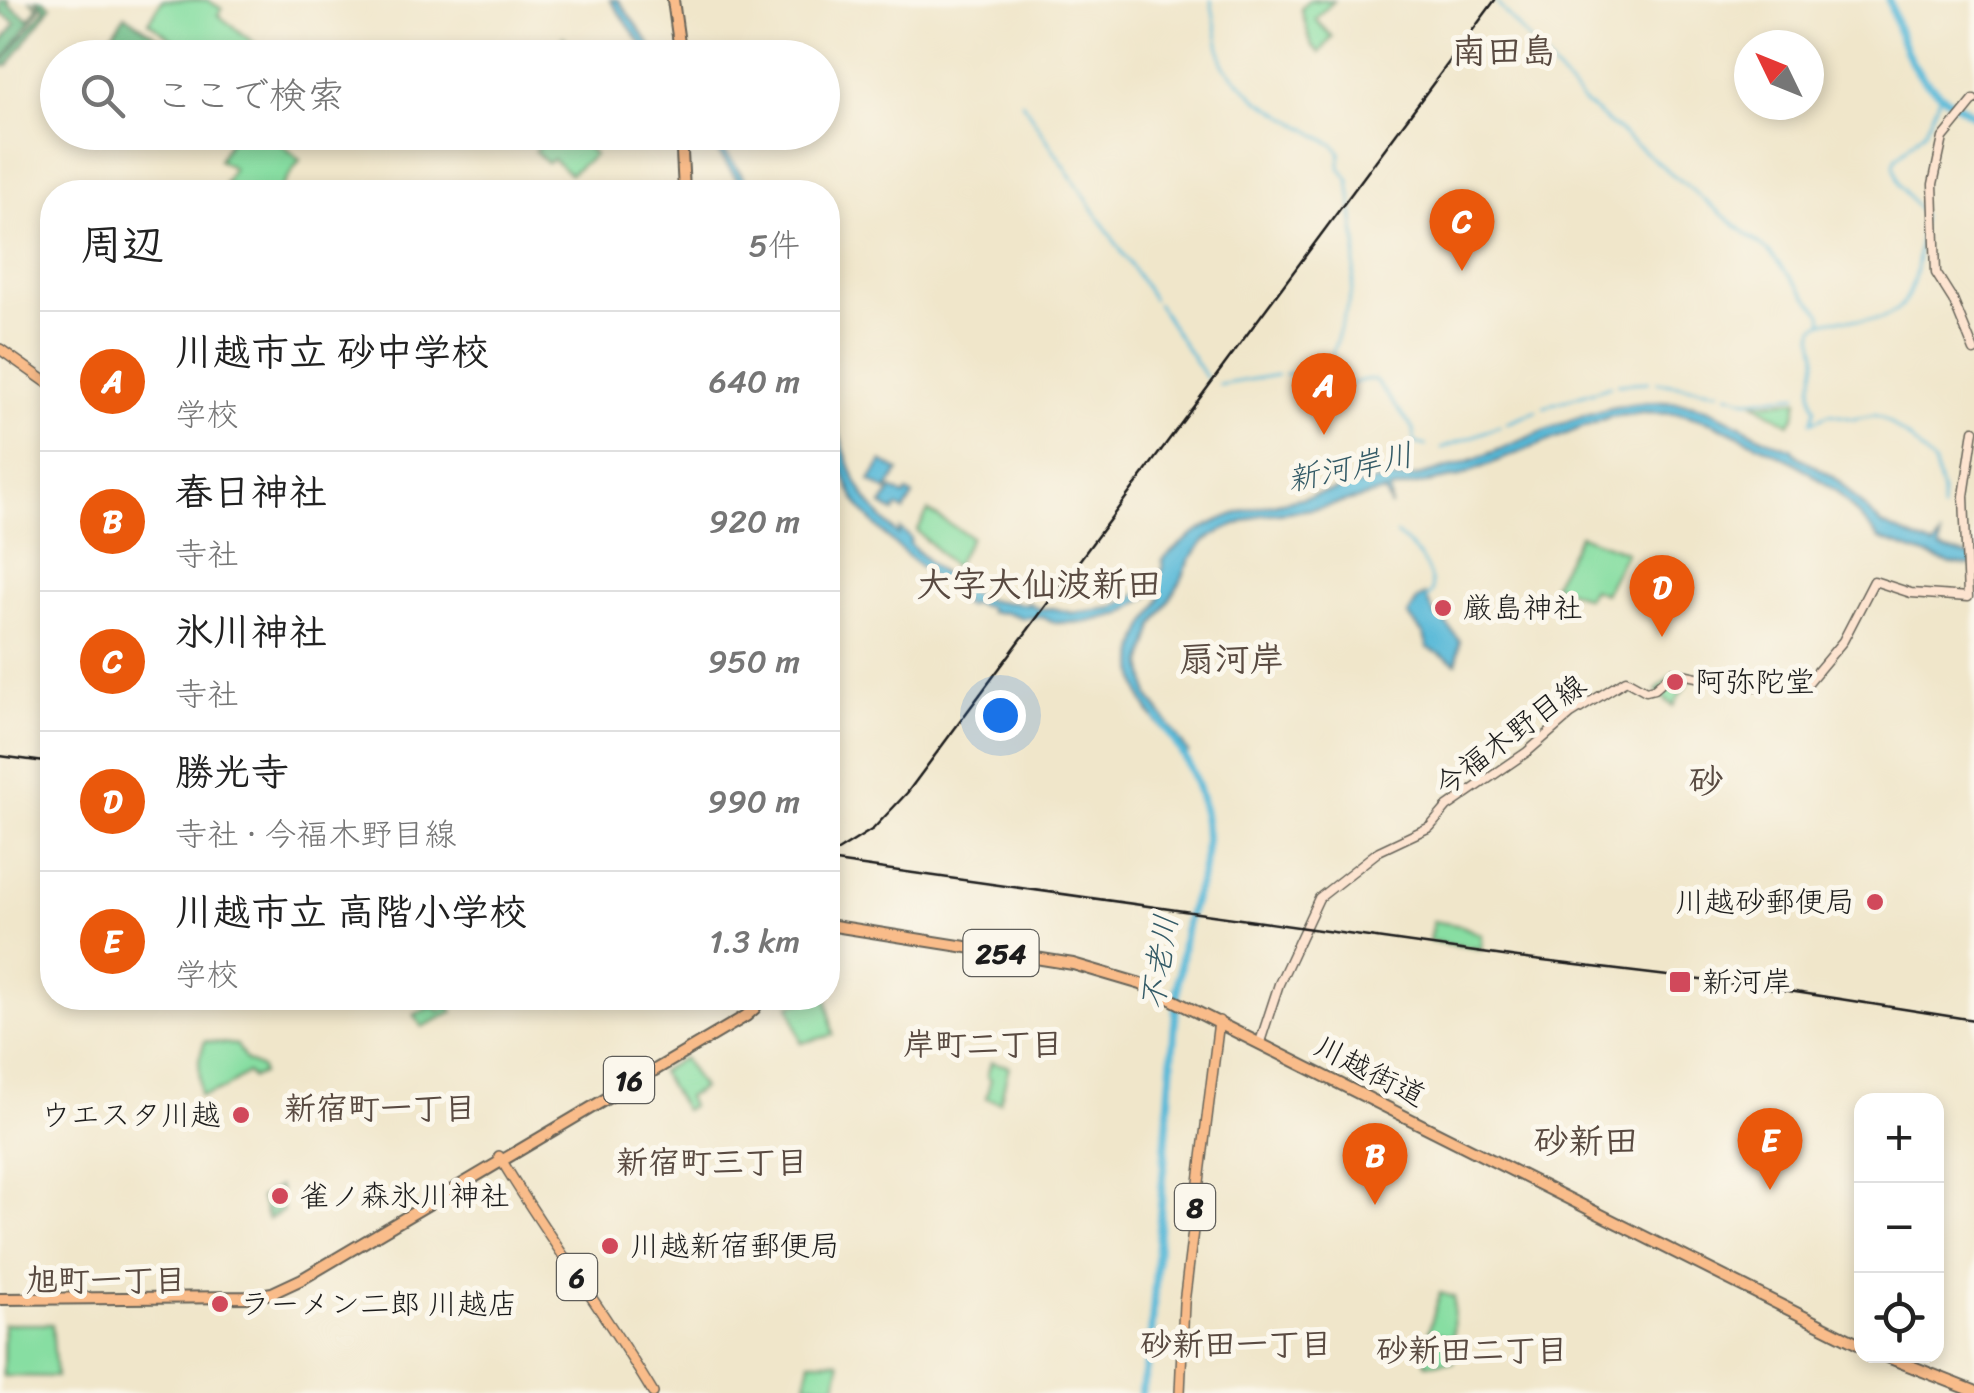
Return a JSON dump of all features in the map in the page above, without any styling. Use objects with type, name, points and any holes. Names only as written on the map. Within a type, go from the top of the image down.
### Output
[{"type":"highway","points":[[671,0],[677,40]]},
{"type":"highway","points":[[685,150],[686,180]]},
{"type":"highway","name":"川越街道","points":[[840,928],[1115,974],[1171,997],[1854,1342]]},
{"type":"highway","name":"16","points":[[0,1297],[269,1288],[501,1158],[752,1010]]},
{"type":"highway","points":[[1902,1363],[1974,1392]]},
{"type":"main road","points":[[1971,102],[1943,138],[1934,170],[1934,264],[1974,350]]},
{"type":"main road","points":[[0,349],[40,377]]},
{"type":"main road","name":"今福木野目線","points":[[1260,1042],[1279,984],[1319,898],[1379,851],[1430,827],[1447,807],[1527,752],[1572,713],[1626,680],[1646,691],[1654,689],[1670,672],[1748,688],[1807,684],[1843,641],[1874,581],[1911,593],[1968,597],[1964,496],[1974,430]]},
{"type":"main road","name":"8","points":[[1180,1393],[1184,1303],[1219,1022]]},
{"type":"main road","name":"6","points":[[501,1158],[652,1393]]},
{"type":"green space","points":[[0,0],[9,0],[8,4],[29,19],[38,6],[29,0],[40,7],[7,55],[0,59],[0,45],[16,23],[0,16]]},
{"type":"green space","points":[[36,0],[51,6],[8,66],[0,66],[45,8]]},
{"type":"green space","points":[[162,0],[207,0],[222,9],[218,15],[250,40],[173,40],[149,22]]},
{"type":"green space","points":[[1309,0],[1334,1],[1315,19],[1332,37],[1320,53],[1312,46],[1301,9]]},
{"type":"green space","points":[[125,15],[162,40],[116,40],[112,35]]},
{"type":"green space","points":[[225,150],[288,150],[300,160],[286,180],[227,180],[233,168],[219,160]]},
{"type":"green space","points":[[590,150],[594,155],[570,174],[553,159],[547,163],[535,151]]},
{"type":"green space","points":[[1798,400],[1789,424],[1755,403]]},
{"type":"green space","points":[[928,511],[971,537],[954,567],[917,531]]},
{"type":"green space","points":[[1580,535],[1626,552],[1604,594],[1592,589],[1586,598],[1553,584]]},
{"type":"green space","points":[[1673,674],[1690,680],[1673,706],[1656,691]]},
{"type":"green space","points":[[1433,921],[1462,926],[1482,935],[1482,949],[1429,941]]},
{"type":"green space","points":[[425,1010],[453,1012],[422,1027],[414,1015]]},
{"type":"green space","points":[[791,1010],[829,1010],[833,1035],[801,1043]]},
{"type":"green space","points":[[205,1041],[237,1045],[246,1061],[261,1068],[262,1074],[252,1078],[247,1073],[224,1089],[200,1096],[199,1059]]},
{"type":"green space","points":[[683,1058],[702,1088],[687,1097],[691,1106],[684,1110],[660,1072]]},
{"type":"green space","points":[[991,1062],[1009,1066],[1000,1102],[986,1098]]},
{"type":"green space","points":[[279,1186],[281,1191],[273,1197],[276,1202],[281,1201],[283,1211],[268,1220],[260,1197]]},
{"type":"green space","points":[[1440,1293],[1454,1297],[1453,1338],[1429,1330]]},
{"type":"green space","points":[[4,1324],[52,1324],[56,1377],[3,1376]]},
{"type":"green space","points":[[1429,1333],[1454,1341],[1454,1362],[1426,1364],[1423,1347]]},
{"type":"green space","points":[[810,1361],[837,1361],[840,1364],[836,1386],[806,1384]]},
{"type":"water","points":[[610,0],[618,0],[647,40],[639,40]]},
{"type":"water","points":[[717,150],[724,150],[745,180],[738,180]]},
{"type":"water","points":[[1662,402],[1688,404],[1792,448],[1798,456],[1834,477],[1882,525],[1934,547],[1940,538],[1940,549],[1974,558],[1974,566],[1950,564],[1880,539],[1836,491],[1794,462],[1713,423],[1683,414],[1609,417],[1457,477],[1390,490],[1391,507],[1385,492],[1321,508],[1261,515],[1205,541],[1190,559],[1154,625],[1143,664],[1149,696],[1189,754],[1173,732],[1161,723],[1162,728],[1153,717],[1137,680],[1139,640],[1162,592],[1155,592],[1122,614],[1087,622],[1055,623],[1042,617],[1023,618],[962,604],[963,599],[954,593],[950,596],[952,592],[885,535],[862,510],[840,461],[840,434],[854,475],[870,504],[898,535],[900,529],[911,538],[910,544],[946,577],[966,591],[993,601],[1027,605],[1028,602],[1038,609],[1072,613],[1112,608],[1137,594],[1156,577],[1163,560],[1181,543],[1237,513],[1406,478],[1406,473],[1410,478],[1421,475],[1614,407]]},
{"type":"water","points":[[882,461],[899,471],[887,491],[870,481]]},
{"type":"water","points":[[892,489],[913,496],[904,511],[897,507],[894,512],[882,505]]},
{"type":"water","points":[[1425,595],[1435,616],[1441,617],[1460,641],[1457,663],[1428,648],[1424,635],[1408,615]]},
{"type":"waterway","points":[[1211,0],[1223,65],[1258,100],[1334,145],[1340,152],[1340,168],[1349,180],[1357,244],[1352,291],[1330,361],[1329,387]]},
{"type":"waterway","points":[[1494,0],[1584,103],[1769,252],[1822,314],[1823,322]]},
{"type":"waterway","points":[[1889,0],[1916,69],[1938,92],[1974,115]]},
{"type":"waterway","points":[[1812,422],[1816,408],[1812,390],[1817,360],[1815,327],[1831,320],[1880,318],[1895,311],[1912,285],[1922,215],[1899,184],[1894,165],[1896,158],[1925,130],[1940,96]]},
{"type":"waterway","points":[[1022,102],[1153,299]]},
{"type":"waterway","points":[[1157,304],[1206,378]]},
{"type":"waterway","name":"新河岸川","points":[[1284,374],[1333,388],[1375,380],[1414,430],[1415,445]]},
{"type":"waterway","points":[[1219,385],[1277,375]]},
{"type":"waterway","points":[[1618,384],[1648,382]]},
{"type":"waterway","points":[[1657,382],[1719,391]]},
{"type":"waterway","points":[[1544,407],[1610,386]]},
{"type":"waterway","points":[[1728,394],[1747,400],[1797,395]]},
{"type":"waterway","points":[[1507,423],[1537,411]]},
{"type":"waterway","points":[[1811,422],[1830,414],[1853,419],[1875,415],[1882,418],[1934,464],[1942,510]]},
{"type":"waterway","points":[[1442,448],[1500,426]]},
{"type":"waterway","name":"新河岸川","points":[[1417,443],[1426,446]]},
{"type":"waterway","points":[[1396,534],[1426,567],[1432,592],[1425,600]]},
{"type":"waterway","name":"不老川","points":[[1141,1393],[1150,1350],[1178,981],[1186,926],[1200,880],[1206,831],[1192,772],[1159,719]]},
{"type":"railway","points":[[840,850],[873,829],[907,793],[1495,0]]},
{"type":"railway","points":[[0,756],[40,761]]},
{"type":"railway","points":[[840,863],[1518,958],[1776,989],[1974,1020]]},
{"type":"place","name":"氷川神社","points":[[1462,271]]},
{"type":"place","name":"川越市立 砂中学校","points":[[1324,435]]},
{"type":"place","name":"厳島神社","points":[[1443,608]]},
{"type":"place","name":"勝光寺","points":[[1662,637]]},
{"type":"place","name":"阿弥陀堂","points":[[1675,682]]},
{"type":"place","name":"川越砂郵便局","points":[[1875,902]]},
{"type":"place","name":"新河岸","points":[[1680,982]]},
{"type":"place","name":"ウエスタ川越","points":[[241,1115]]},
{"type":"place","name":"川越市立 高階小学校","points":[[1770,1190]]},
{"type":"place","name":"雀ノ森氷川神社","points":[[280,1196]]},
{"type":"place","name":"春日神社","points":[[1375,1205]]},
{"type":"place","name":"川越新宿郵便局","points":[[610,1246]]},
{"type":"place","name":"ラーメン二郎 川越店","points":[[220,1304]]},
{"type":"district","name":"南田島","points":[[1504,51]]},
{"type":"district","name":"大字大仙波新田","points":[[1039,584]]},
{"type":"district","name":"扇河岸","points":[[1232,659]]},
{"type":"district","name":"砂","points":[[1706,781]]},
{"type":"district","name":"岸町二丁目","points":[[983,1044]]},
{"type":"district","name":"新宿町一丁目","points":[[380,1108]]},
{"type":"district","name":"砂新田","points":[[1586,1141]]},
{"type":"district","name":"新宿町三丁目","points":[[712,1162]]},
{"type":"district","name":"旭町一丁目","points":[[106,1280]]},
{"type":"district","name":"砂新田一丁目","points":[[1236,1344]]},
{"type":"district","name":"砂新田二丁目","points":[[1472,1350]]}]
